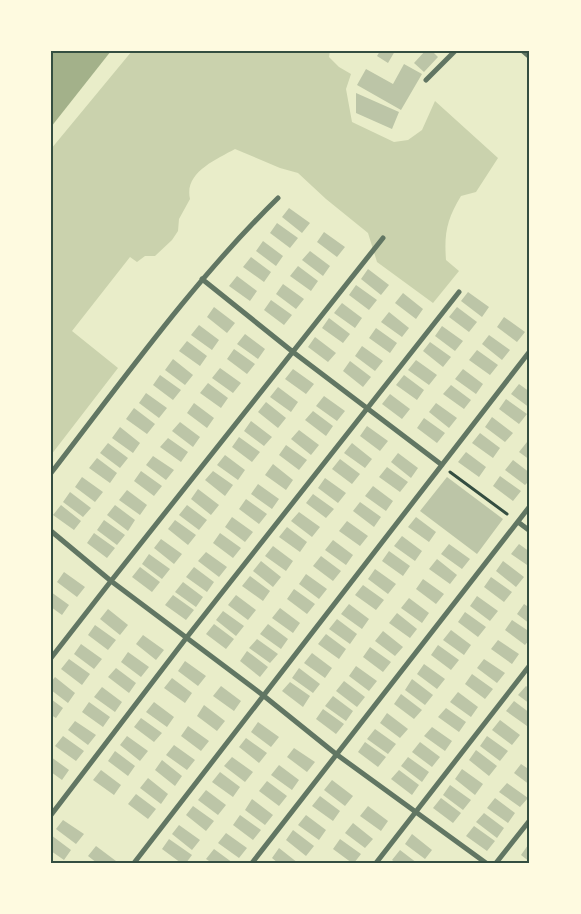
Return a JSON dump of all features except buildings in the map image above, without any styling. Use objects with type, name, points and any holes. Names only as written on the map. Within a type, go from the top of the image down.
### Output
[{"type":"street","points":[[426,80],[455,51]]},
{"type":"street","points":[[523,51],[530,57]]},
{"type":"street","points":[[51,473],[202,280],[278,198]]},
{"type":"street","points":[[51,658],[383,238]]},
{"type":"street","points":[[202,280],[442,465]]},
{"type":"street","points":[[51,815],[187,637],[458,292]]},
{"type":"street","points":[[134,863],[530,350]]},
{"type":"street","points":[[252,863],[530,506]]},
{"type":"street","points":[[518,522],[530,531]]},
{"type":"street","points":[[51,531],[111,580],[264,696],[336,754],[486,863]]},
{"type":"street","points":[[376,863],[530,665]]},
{"type":"street","points":[[496,863],[530,820]]},
{"type":"path","points":[[442,465],[518,522]]},
{"type":"shaded area","points":[[51,51],[111,51],[51,127]]},
{"type":"shaded area","points":[[132,51],[330,51],[329,57],[339,67],[351,74],[346,89],[352,122],[394,142],[408,140],[422,130],[435,101],[498,158],[476,192],[461,196],[452,212],[446,234],[446,260],[459,271],[433,303],[377,262],[368,233],[326,199],[298,173],[280,168],[235,149],[210,163],[196,175],[192,182],[189,190],[190,199],[179,219],[178,231],[172,240],[155,256],[145,256],[137,262],[130,257],[72,331],[118,368],[51,455],[51,149]]}]
